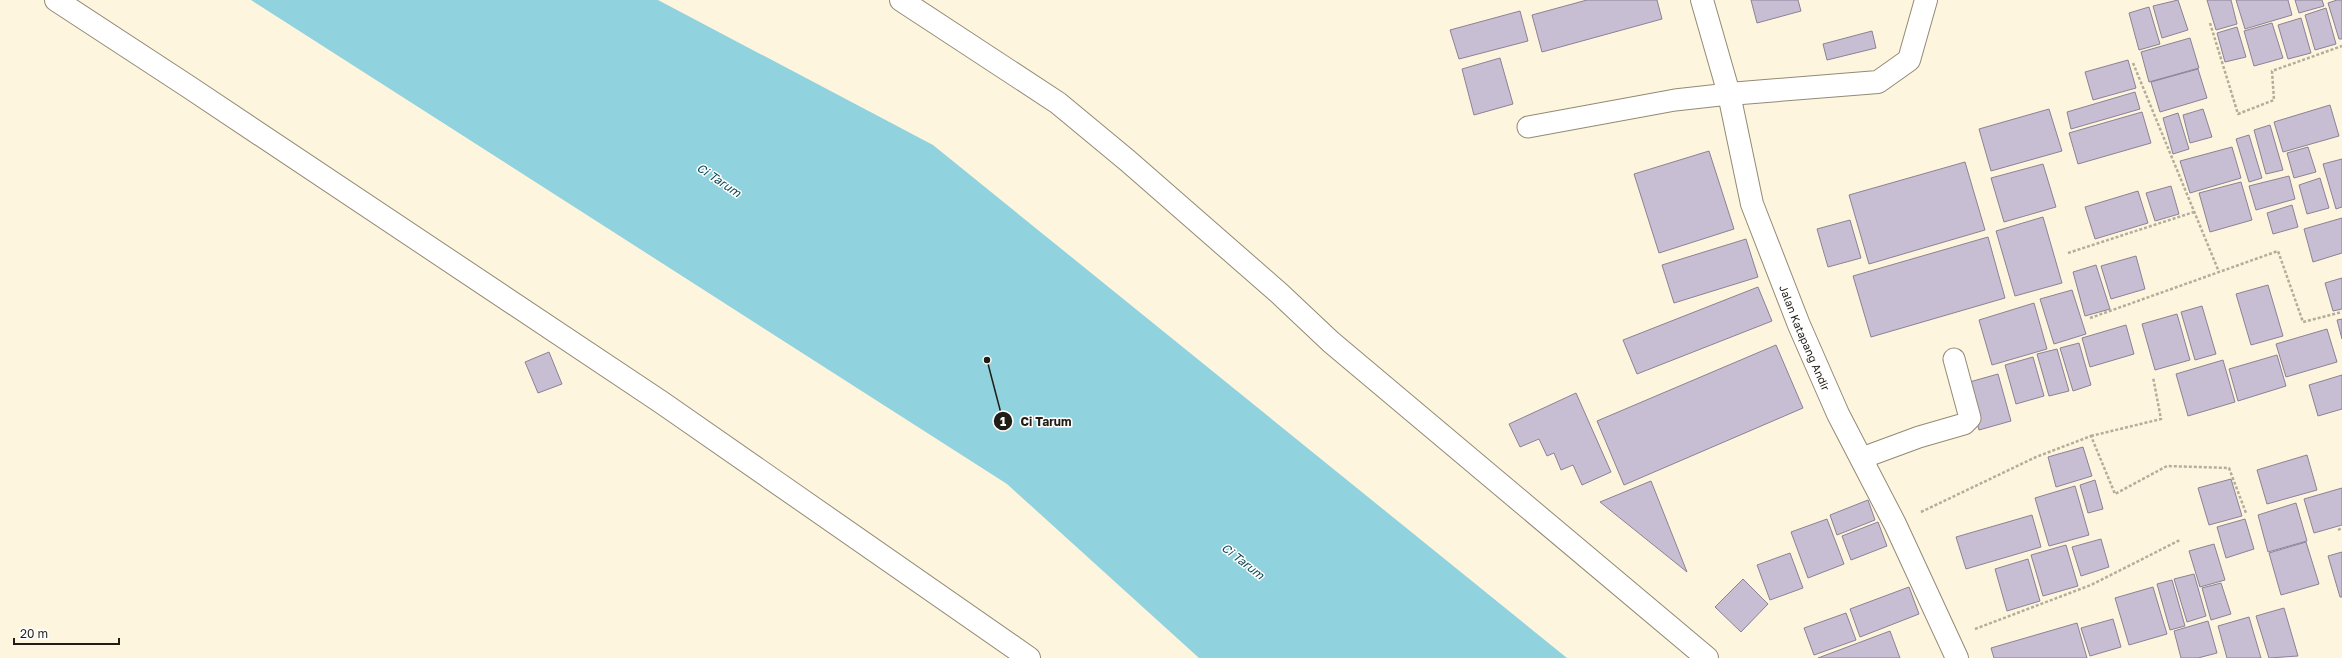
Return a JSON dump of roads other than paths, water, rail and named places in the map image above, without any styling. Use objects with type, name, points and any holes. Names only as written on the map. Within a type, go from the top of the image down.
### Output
[{"type":"street","points":[[56,0],[190,87],[661,402],[1030,658]]},
{"type":"street","points":[[901,0],[1058,103],[1128,161],[1278,293],[1331,342],[1706,658]]},
{"type":"street","name":"Jalan Katapang Andir","points":[[1702,0],[1730,103],[1752,204],[1799,325],[1838,414],[1895,524],[1953,649]]},
{"type":"street","points":[[1730,103],[1878,82],[1909,60],[1926,0]]},
{"type":"lane","points":[[1528,127],[1675,100],[1730,103]]},
{"type":"lane","points":[[1862,458],[1919,437],[1964,424],[1970,418],[1954,359]]},
{"type":"water","points":[[251,0],[658,0],[933,145],[1567,658],[1199,658],[1007,484]]},
{"type":"place","name":"Ci Tarum","points":[[987,360]]}]
